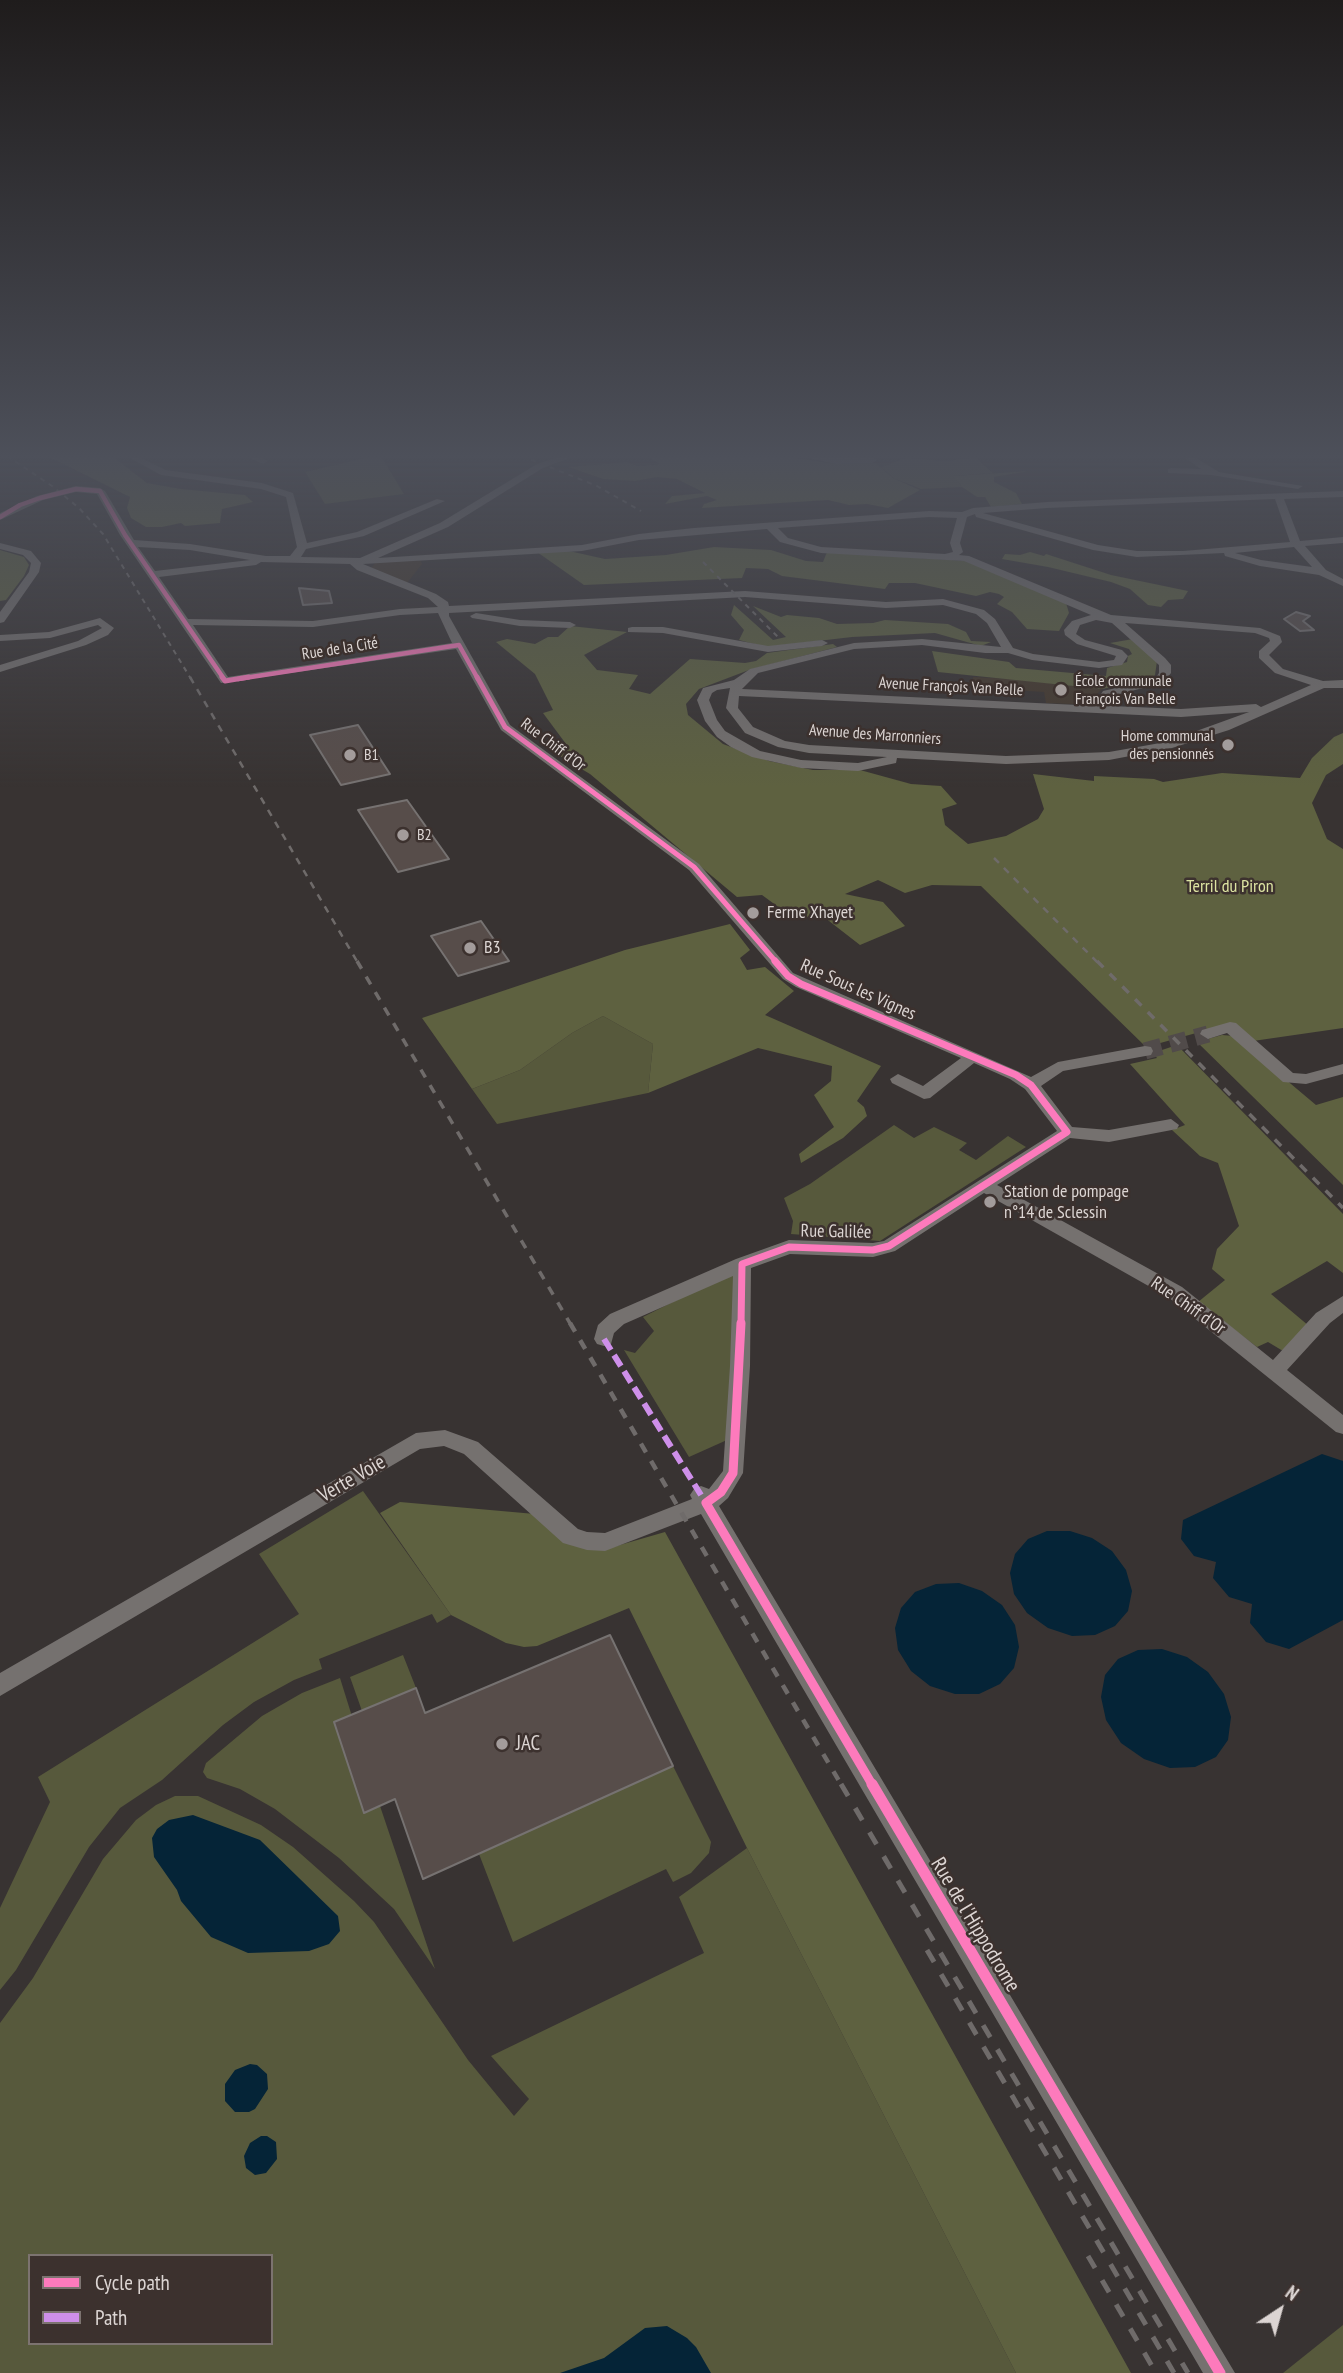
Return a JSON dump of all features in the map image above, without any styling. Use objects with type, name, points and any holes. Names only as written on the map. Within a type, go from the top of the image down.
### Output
[{"type":"street","points":[[0,620],[35,567]]},
{"type":"street","points":[[149,567],[186,622],[313,624],[445,610],[745,594],[886,605],[943,602],[980,612],[991,621],[1009,650]]},
{"type":"street","points":[[154,574],[208,567]]},
{"type":"street","points":[[362,567],[380,577],[432,596],[444,604],[445,610]]},
{"type":"street","points":[[983,567],[1108,618],[1161,660],[1165,665],[1165,674],[1159,681],[1107,694],[1104,699],[1106,710]]},
{"type":"street","points":[[1290,567],[1322,572],[1343,583]]},
{"type":"street","points":[[1317,567],[1322,572]]},
{"type":"street","points":[[0,604],[12,601]]},
{"type":"street","points":[[445,610],[520,623],[570,625]]},
{"type":"street","name":"Rue Chiff d'Or","points":[[445,610],[443,616],[505,727],[592,792]]},
{"type":"street","points":[[632,631],[663,630],[768,649],[844,640],[922,642],[985,650],[1009,650],[1099,665],[1118,663],[1122,656],[1118,652],[1081,642],[1071,635],[1070,630],[1076,623],[1095,617],[1268,633],[1275,636],[1276,642],[1263,656],[1270,665],[1292,676],[1322,685],[1343,684]]},
{"type":"street","points":[[0,638],[14,637],[19,643],[25,644],[100,621],[108,628],[104,633],[57,652],[0,669]]},
{"type":"street","name":"Rue de la Cité","points":[[186,622],[225,681],[459,645]]},
{"type":"street","points":[[1134,636],[1183,629],[1188,625]]},
{"type":"street","points":[[888,642],[828,651],[754,671],[742,678],[737,688],[714,687],[707,691],[703,700],[711,720],[721,734],[756,754],[801,764],[858,767],[909,755]]},
{"type":"street","name":"Avenue des Marronniers","points":[[737,688],[732,700],[737,718],[749,730],[772,740],[809,749],[1006,760],[1109,756],[1153,749],[1225,727],[1322,685]]},
{"type":"street","name":"Avenue François Van Belle","points":[[737,688],[1106,710],[1208,713],[1269,706]]},
{"type":"street","points":[[1208,713],[1223,721],[1225,727]]},
{"type":"street","name":"Rue Sous les Vignes","points":[[592,792],[694,867],[788,976],[801,984],[1016,1075],[1031,1085],[1068,1132]]},
{"type":"street","points":[[1208,1034],[1230,1027],[1289,1078],[1306,1079],[1343,1069]]},
{"type":"street","points":[[1031,1085],[1040,1081],[1051,1070],[1145,1051]]},
{"type":"street","points":[[898,1079],[924,1094],[973,1056]]},
{"type":"street","points":[[1068,1132],[1110,1136],[1171,1125]]},
{"type":"street","name":"Rue Galilée","points":[[604,1339],[605,1330],[617,1319],[742,1264],[789,1247],[873,1250],[889,1245],[1068,1132]]},
{"type":"street","name":"Rue Chiff d'Or","points":[[983,1185],[1175,1292],[1343,1426]]},
{"type":"street","points":[[703,1499],[721,1492],[733,1473],[740,1366],[742,1264]]},
{"type":"street","points":[[1274,1371],[1300,1346],[1323,1318],[1343,1303]]},
{"type":"street","name":"Verte Voie","points":[[0,1685],[416,1441],[445,1438],[471,1448],[571,1536],[587,1541],[605,1542],[623,1536],[703,1499]]},
{"type":"street","name":"Rue de l'Hippodrome","points":[[703,1499],[1220,2373]]},
{"type":"shaded area","points":[[372,567],[420,567],[407,583],[370,569]]},
{"type":"shaded area","name":"École communale François Van Belle","points":[[973,677],[1102,689],[1097,694],[1097,705],[1046,703],[1044,692],[983,688],[983,685],[972,684]]},
{"type":"green space","points":[[0,567],[28,567],[6,600],[0,601]]},
{"type":"green space","points":[[558,567],[981,567],[1066,603],[1069,613],[1059,631],[1027,629],[1012,612],[997,604],[1004,597],[999,594],[990,592],[976,596],[915,583],[889,583],[885,589],[782,576],[768,569],[746,568],[742,578],[584,585]]},
{"type":"green space","points":[[1048,567],[1085,567],[1111,575],[1188,591],[1183,599],[1168,600],[1161,607],[1148,605],[1130,589]]},
{"type":"green space","points":[[734,605],[773,640],[786,637],[753,606],[781,617],[787,615],[819,618],[837,624],[885,620],[948,624],[966,632],[971,641],[991,642],[981,646],[935,633],[852,637],[766,647],[739,640],[744,630],[731,615]]},
{"type":"green space","name":"Terril du Piron","points":[[570,626],[627,632],[584,655],[597,670],[638,675],[629,689],[650,694],[690,659],[745,663],[756,661],[767,653],[833,644],[837,647],[749,670],[699,689],[686,704],[688,715],[723,744],[769,761],[813,770],[860,770],[911,784],[941,786],[957,804],[942,809],[945,825],[968,844],[1006,836],[1038,819],[1044,809],[1033,774],[1094,781],[1094,776],[1154,779],[1163,782],[1222,773],[1300,778],[1312,758],[1334,737],[1343,733],[1343,764],[1326,775],[1312,803],[1327,839],[1343,849],[1343,1028],[1253,1041],[1232,1023],[1146,1047],[981,886],[932,885],[905,893],[878,880],[845,894],[883,902],[905,926],[860,945],[820,914],[796,920],[762,895],[737,897],[590,774],[560,756],[569,748],[543,713],[553,710],[535,674],[496,642],[507,639],[535,644],[548,637],[558,637]]},
{"type":"green space","points":[[1133,639],[1157,661],[1155,675],[1148,680],[1102,689],[938,672],[932,651],[1009,662],[1016,668],[1106,676],[1107,668],[1127,662],[1128,656],[1132,654],[1129,649],[1110,643]]},
{"type":"green space","points":[[730,924],[750,950],[740,958],[747,970],[765,967],[794,991],[765,1015],[881,1066],[857,1101],[864,1107],[867,1116],[843,1138],[801,1163],[799,1154],[834,1127],[814,1095],[831,1081],[832,1066],[758,1048],[648,1093],[653,1044],[603,1016],[572,1033],[520,1070],[472,1089],[422,1018],[625,950]]},
{"type":"green space","points":[[603,1016],[653,1044],[648,1093],[497,1124],[472,1089],[520,1070],[572,1033]]},
{"type":"green space","points":[[1222,1035],[1234,1036],[1316,1105],[1343,1097],[1343,1185],[1197,1042]]},
{"type":"green space","points":[[1177,1045],[1343,1214],[1343,1273],[1327,1261],[1271,1294],[1309,1326],[1283,1351],[1268,1342],[1257,1347],[1198,1302],[1225,1280],[1212,1269],[1217,1249],[1239,1226],[1218,1163],[1200,1156],[1172,1130],[1185,1125],[1130,1064],[1157,1058],[1153,1053]]},
{"type":"green space","points":[[894,1125],[914,1138],[934,1127],[967,1143],[959,1150],[976,1160],[1008,1136],[1026,1147],[880,1241],[791,1234],[793,1221],[784,1198],[810,1184]]},
{"type":"green space","points":[[736,1270],[727,1440],[689,1457],[624,1350],[635,1353],[654,1331],[643,1317]]},
{"type":"green space","points":[[363,1491],[451,1615],[437,1623],[432,1614],[319,1659],[322,1669],[294,1680],[254,1702],[223,1725],[162,1780],[120,1808],[89,1847],[16,1970],[0,1990],[0,1908],[50,1802],[38,1777],[299,1614],[259,1554]]},
{"type":"green space","points":[[400,1502],[535,1514],[606,1549],[665,1532],[1131,2373],[1016,2373],[747,1848],[629,1608],[537,1646],[524,1647],[506,1643],[451,1615],[380,1513]]},
{"type":"green space","points":[[403,1655],[416,1688],[362,1711],[350,1677]]},
{"type":"green space","points":[[340,1678],[435,1969],[394,1909],[339,1858],[275,1809],[240,1789],[207,1778],[203,1772],[206,1763],[262,1716],[302,1693]]},
{"type":"green space","points":[[673,1766],[711,1842],[709,1853],[691,1873],[673,1882],[666,1869],[513,1942],[479,1854]]},
{"type":"green space","points":[[175,1796],[198,1796],[261,1825],[293,1847],[374,1922],[468,2060],[514,2116],[529,2099],[491,2056],[704,1953],[679,1897],[747,1848],[1016,2373],[0,2373],[0,2023],[33,1978],[103,1859],[136,1820],[156,1805]]},
{"type":"green space","points":[[1343,2325],[1343,2373],[1283,2373]]},
{"type":"water","points":[[1322,1454],[1343,1461],[1343,1620],[1289,1649],[1266,1642],[1250,1623],[1252,1604],[1229,1597],[1213,1578],[1216,1562],[1194,1556],[1181,1539],[1183,1520]]},
{"type":"water","points":[[1047,1531],[1070,1531],[1092,1538],[1112,1551],[1126,1570],[1132,1591],[1128,1611],[1115,1626],[1095,1635],[1072,1636],[1048,1628],[1027,1613],[1014,1594],[1010,1573],[1015,1554],[1028,1539]]},
{"type":"water","points":[[959,1583],[982,1591],[1002,1605],[1015,1625],[1019,1647],[1014,1668],[1000,1684],[979,1694],[955,1694],[930,1686],[911,1671],[898,1650],[895,1628],[901,1608],[915,1592],[936,1584]]},
{"type":"water","points":[[1162,1649],[1187,1657],[1208,1672],[1224,1694],[1231,1717],[1228,1740],[1216,1757],[1195,1767],[1170,1768],[1144,1759],[1121,1743],[1106,1720],[1101,1697],[1105,1675],[1118,1659],[1138,1650]]},
{"type":"water","points":[[193,1815],[260,1840],[338,1916],[340,1931],[329,1944],[309,1951],[248,1953],[211,1937],[181,1901],[177,1890],[154,1857],[152,1838],[157,1829],[169,1820]]},
{"type":"water","points":[[250,2064],[257,2065],[267,2074],[268,2089],[255,2109],[235,2112],[225,2101],[225,2084],[235,2070]]},
{"type":"water","points":[[261,2136],[267,2136],[276,2142],[277,2159],[266,2173],[255,2175],[246,2168],[244,2156],[250,2143]]},
{"type":"water","points":[[667,2326],[696,2347],[711,2373],[560,2373],[604,2358],[645,2328]]},
{"type":"building","points":[[299,588],[329,591],[332,603],[303,605]]},
{"type":"building","points":[[1296,612],[1310,616],[1303,621],[1314,630],[1300,631],[1284,619]]},
{"type":"building","name":"B1","points":[[358,725],[390,774],[341,785],[310,735]]},
{"type":"building","name":"B2","points":[[407,800],[449,859],[398,872],[358,810]]},
{"type":"building","name":"B3","points":[[481,921],[509,961],[458,976],[431,936]]},
{"type":"building","name":"JAC","points":[[610,1635],[673,1766],[423,1879],[395,1799],[364,1813],[334,1722],[416,1688],[425,1713]]},
{"type":"tunnel","points":[[1145,1051],[1208,1034]]},
{"type":"railway","points":[[123,567],[191,679]]},
{"type":"railway","points":[[708,567],[780,639]]},
{"type":"railway","points":[[190,677],[358,963]]},
{"type":"railway","points":[[994,858],[1098,963]]},
{"type":"railway","points":[[357,961],[571,1325]]},
{"type":"railway","points":[[1097,961],[1343,1208]]},
{"type":"railway","points":[[570,1323],[842,1786]]},
{"type":"railway","points":[[841,1784],[1188,2373]]},
{"type":"railway","points":[[927,1950],[1174,2373]]},
{"type":"railway","points":[[1088,2256],[1156,2373]]},
{"type":"marked path","points":[[604,1339],[701,1495]]},
{"type":"cycle path","points":[[147,567],[225,681],[459,645],[505,727],[694,867],[788,976],[801,984],[1016,1075],[1031,1085],[1067,1132],[889,1246],[873,1250],[789,1247],[742,1264],[740,1366],[733,1473],[721,1492],[706,1503],[1220,2373]]},
{"type":"place","name":"École communale François Van Belle","points":[[1061,690]]},
{"type":"place","name":"Home communal des pensionnés","points":[[1228,745]]},
{"type":"place","name":"B1","points":[[350,755]]},
{"type":"place","name":"B2","points":[[403,835]]},
{"type":"place","name":"Ferme Xhayet","points":[[753,913]]},
{"type":"place","name":"B3","points":[[470,948]]},
{"type":"place","name":"Station de pompage n°14 de Sclessin","points":[[990,1202]]},
{"type":"place","name":"JAC","points":[[502,1744]]}]
